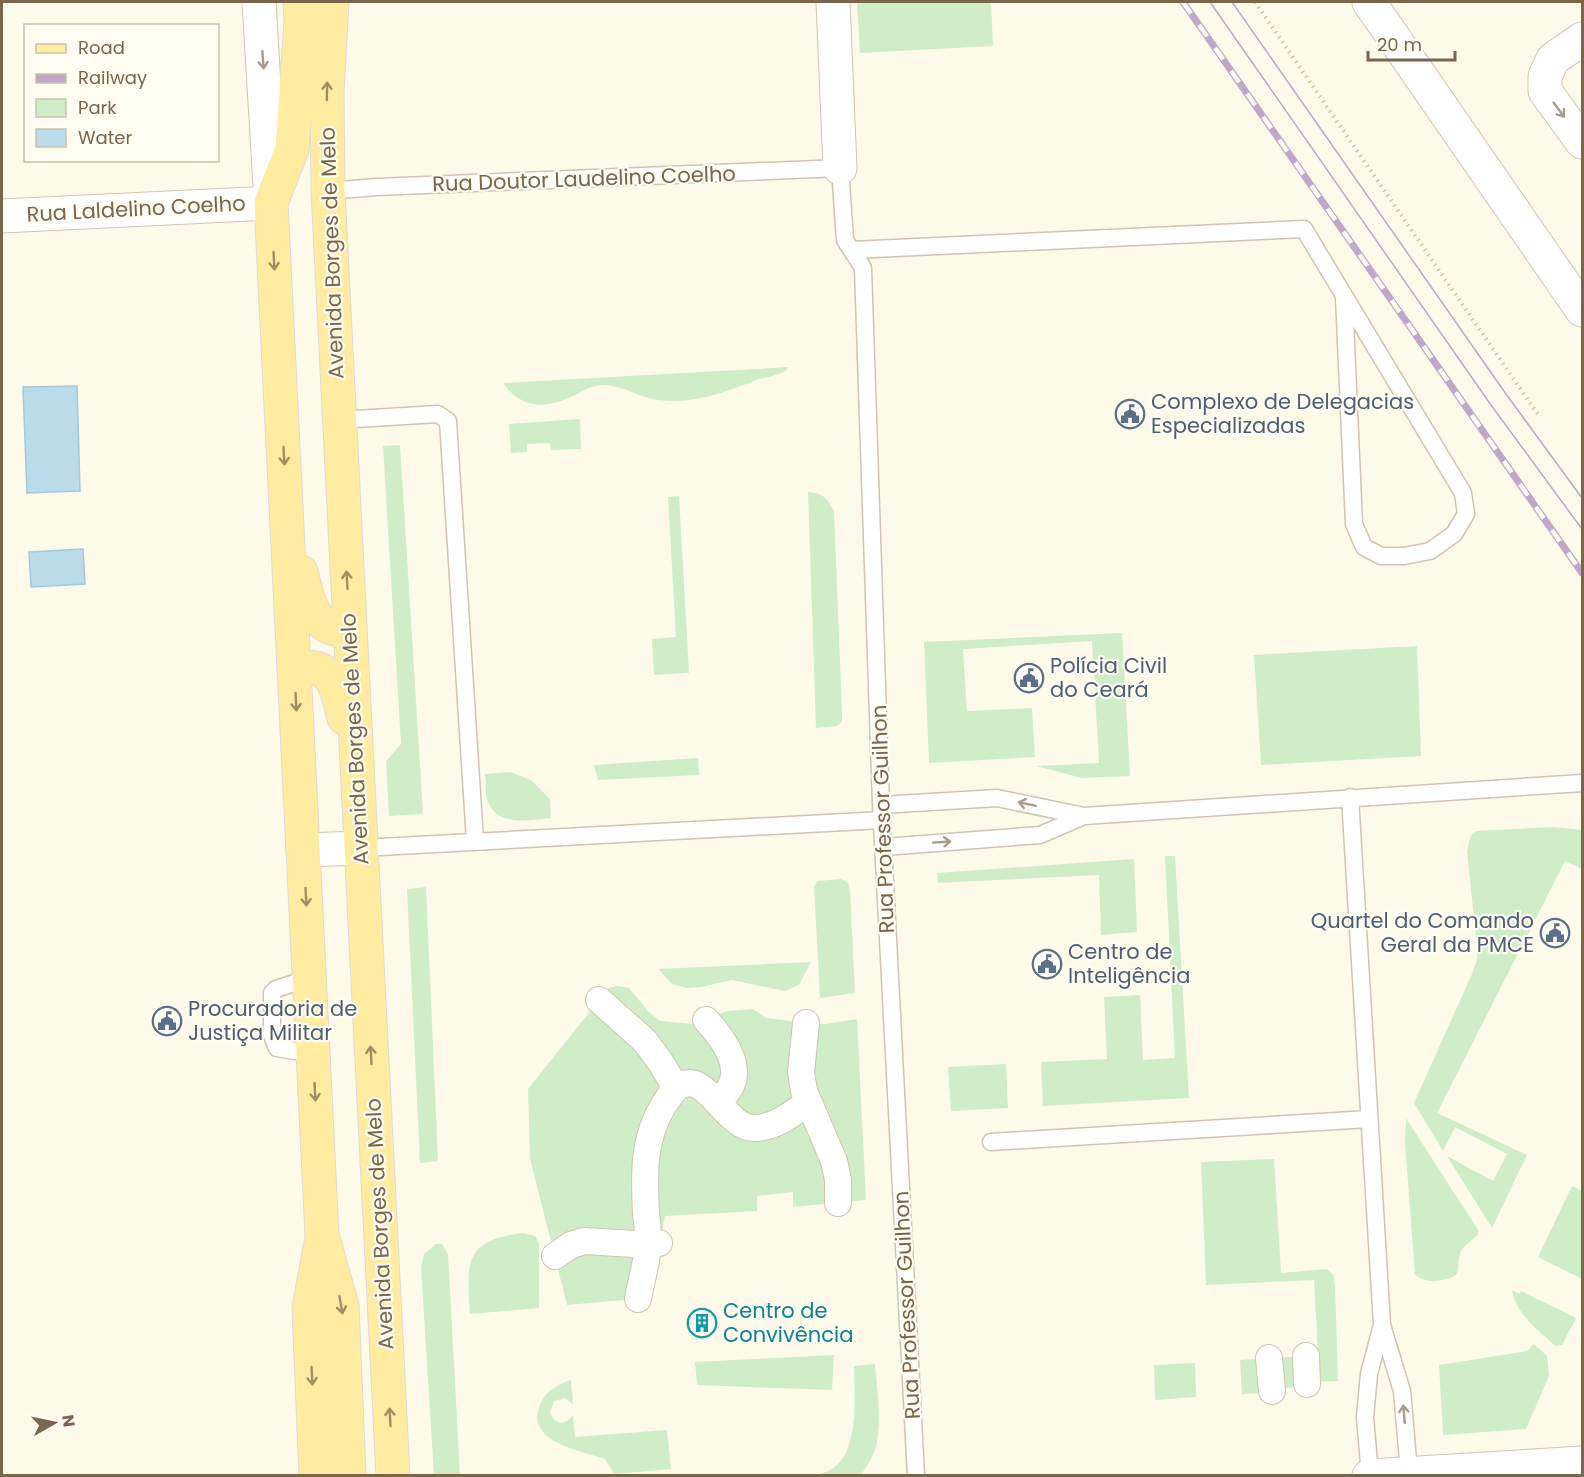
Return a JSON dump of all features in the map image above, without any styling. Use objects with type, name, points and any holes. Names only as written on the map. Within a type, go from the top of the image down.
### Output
[{"type":"main road","name":"Avenida Borges de Melo","points":[[300,2],[301,21],[292,149],[271,203],[322,1235],[342,1306],[349,1476]]},
{"type":"main road","name":"Avenida Borges de Melo","points":[[332,2],[327,92],[328,191],[393,1476]]},
{"type":"main road","points":[[287,518],[310,604],[317,618],[330,628],[336,628],[342,626],[349,616]]},
{"type":"main road","points":[[295,669],[307,666],[323,670],[333,682],[337,690],[358,782]]},
{"type":"main road","name":"Avenida Borges de Melo","points":[[316,1476],[309,1308],[322,1235]]},
{"type":"street","name":"Avenida Borges de Melo","points":[[259,2],[271,203]]},
{"type":"street","points":[[833,2],[840,168]]},
{"type":"street","points":[[1369,2],[1582,310]]},
{"type":"street","points":[[1582,39],[1553,59],[1545,76],[1545,92],[1582,142]]},
{"type":"street","name":"Rua Laldelino Coelho","points":[[2,216],[271,203]]},
{"type":"street","points":[[303,850],[361,848]]},
{"type":"street","points":[[599,1000],[645,1041],[676,1088]]},
{"type":"street","points":[[706,1020],[724,1043],[734,1075],[729,1091],[718,1102]]},
{"type":"street","points":[[806,1023],[801,1072],[804,1091],[834,1161],[838,1180],[838,1203]]},
{"type":"street","points":[[638,1299],[654,1244],[645,1167],[648,1141],[655,1120],[676,1088],[683,1084],[695,1085],[706,1091],[740,1125],[754,1129],[785,1120],[808,1102]]},
{"type":"street","points":[[555,1256],[571,1245],[584,1241],[654,1244]]},
{"type":"street","points":[[1306,1356],[1307,1384]]},
{"type":"street","points":[[1269,1358],[1272,1390]]},
{"type":"street","points":[[1369,1475],[1582,1463]]},
{"type":"lane","name":"Rua Doutor Laudelino Coelho","points":[[328,191],[840,168]]},
{"type":"lane","name":"Rua Professor Guilhon","points":[[840,168],[845,240],[863,268],[882,813],[916,1476]]},
{"type":"lane","points":[[852,250],[1304,229],[1463,493],[1466,514],[1454,534],[1430,551],[1404,556],[1381,556],[1364,547],[1354,524],[1344,297]]},
{"type":"lane","points":[[339,420],[438,414],[448,422],[475,841]]},
{"type":"lane","points":[[361,848],[882,813],[997,798],[1084,816],[1582,783]]},
{"type":"lane","points":[[1350,797],[1382,1325],[1402,1391],[1409,1472]]},
{"type":"lane","points":[[884,847],[1040,836],[1084,816]]},
{"type":"lane","points":[[991,1142],[1369,1119]]},
{"type":"lane","points":[[1369,1475],[1365,1417],[1369,1374],[1382,1325]]},
{"type":"path","points":[[1255,2],[1539,416]]},
{"type":"green space","points":[[857,2],[991,2],[993,46],[860,53]]},
{"type":"green space","points":[[789,367],[778,374],[719,394],[679,401],[653,399],[618,387],[597,385],[565,400],[536,404],[518,398],[503,383]]},
{"type":"green space","points":[[580,419],[581,449],[551,450],[550,443],[527,444],[527,452],[511,453],[509,424]]},
{"type":"green space","points":[[400,445],[423,814],[389,816],[386,761],[401,744],[383,446]]},
{"type":"green space","points":[[808,492],[825,498],[834,512],[842,712],[842,722],[837,726],[816,728]]},
{"type":"green space","points":[[679,496],[689,673],[654,675],[652,639],[676,637],[668,497]]},
{"type":"green space","points":[[1122,633],[1130,776],[1082,778],[1036,766],[1099,763],[1092,641],[963,649],[967,711],[1032,708],[1035,757],[929,763],[924,642]]},
{"type":"green space","points":[[1417,646],[1421,756],[1261,765],[1254,655]]},
{"type":"green space","points":[[698,758],[699,775],[598,780],[594,765]]},
{"type":"green space","points":[[510,772],[531,780],[550,799],[551,818],[507,819],[492,810],[487,799],[485,774]]},
{"type":"green space","points":[[1553,827],[1582,830],[1582,869],[1565,861],[1437,1113],[1527,1155],[1492,1228],[1447,1156],[1493,1181],[1507,1154],[1455,1127],[1443,1151],[1414,1103],[1477,960],[1467,852],[1472,834],[1476,831]]},
{"type":"green space","points":[[1165,856],[1175,856],[1189,1098],[1043,1106],[1041,1062],[1107,1059],[1104,997],[1140,995],[1143,1060],[1175,1058]]},
{"type":"green space","points":[[1134,859],[1137,932],[1101,935],[1099,875],[938,883],[937,873]]},
{"type":"green space","points":[[841,879],[848,883],[850,891],[855,993],[820,998],[814,886],[818,881]]},
{"type":"green space","points":[[426,887],[438,1161],[420,1163],[407,889]]},
{"type":"green space","points":[[811,962],[799,985],[785,991],[732,980],[686,988],[672,984],[658,969]]},
{"type":"green space","points":[[618,986],[629,988],[648,1011],[660,1021],[693,1024],[727,1011],[753,1009],[766,1018],[806,1023],[826,1024],[857,1019],[866,1200],[793,1207],[793,1192],[757,1196],[757,1211],[665,1216],[647,1298],[567,1305],[530,1158],[528,1089],[604,991]]},
{"type":"green space","points":[[1006,1064],[1008,1108],[951,1111],[948,1067]]},
{"type":"green space","points":[[1406,1118],[1478,1230],[1478,1234],[1461,1251],[1456,1275],[1446,1279],[1429,1281],[1415,1274],[1405,1143]]},
{"type":"green space","points":[[1274,1159],[1281,1273],[1327,1269],[1333,1275],[1338,1381],[1311,1382],[1303,1387],[1278,1388],[1266,1393],[1242,1394],[1240,1360],[1318,1355],[1314,1280],[1206,1285],[1201,1162]]},
{"type":"green space","points":[[1572,1186],[1582,1191],[1582,1279],[1538,1257]]},
{"type":"green space","points":[[523,1233],[535,1236],[539,1243],[539,1308],[470,1314],[469,1281],[473,1257],[479,1248],[489,1241]]},
{"type":"green space","points":[[436,1244],[442,1244],[448,1254],[460,1475],[434,1475],[421,1267],[424,1254]]},
{"type":"green space","points":[[1512,1290],[1520,1294],[1521,1291],[1576,1318],[1562,1345],[1555,1346],[1529,1321],[1518,1307]]},
{"type":"green space","points":[[1534,1344],[1547,1356],[1549,1376],[1526,1429],[1443,1435],[1439,1365],[1527,1351]]},
{"type":"green space","points":[[834,1355],[832,1390],[697,1385],[695,1362]]},
{"type":"green space","points":[[1195,1363],[1196,1397],[1155,1400],[1154,1365]]},
{"type":"green space","points":[[875,1364],[879,1426],[874,1454],[861,1475],[812,1475],[828,1471],[840,1462],[848,1448],[854,1415],[854,1366]]},
{"type":"green space","points":[[571,1380],[573,1404],[565,1398],[554,1401],[550,1412],[554,1420],[564,1422],[573,1415],[575,1437],[667,1430],[671,1469],[614,1474],[605,1459],[570,1448],[547,1436],[540,1428],[537,1418],[540,1405],[552,1389]]},
{"type":"water","points":[[77,386],[80,491],[27,493],[23,387]]},
{"type":"water","points":[[83,549],[85,584],[31,587],[29,552]]},
{"type":"tram line","points":[[1210,2],[1491,405],[1582,529]]},
{"type":"tram line","points":[[1232,2],[1506,394],[1582,498]]},
{"type":"railway","points":[[1183,2],[1582,573]]},
{"type":"place","name":"Complexo de Delegacias Especializadas","points":[[1130,414]]},
{"type":"place","name":"Polícia Civil do Ceará","points":[[1029,678]]},
{"type":"place","name":"Quartel do Comando Geral da PMCE","points":[[1555,933]]},
{"type":"place","name":"Centro de Inteligência","points":[[1047,964]]},
{"type":"place","name":"Procuradoria de Justiça Militar","points":[[167,1021]]},
{"type":"place","name":"Centro de Convivência","points":[[702,1323]]}]
